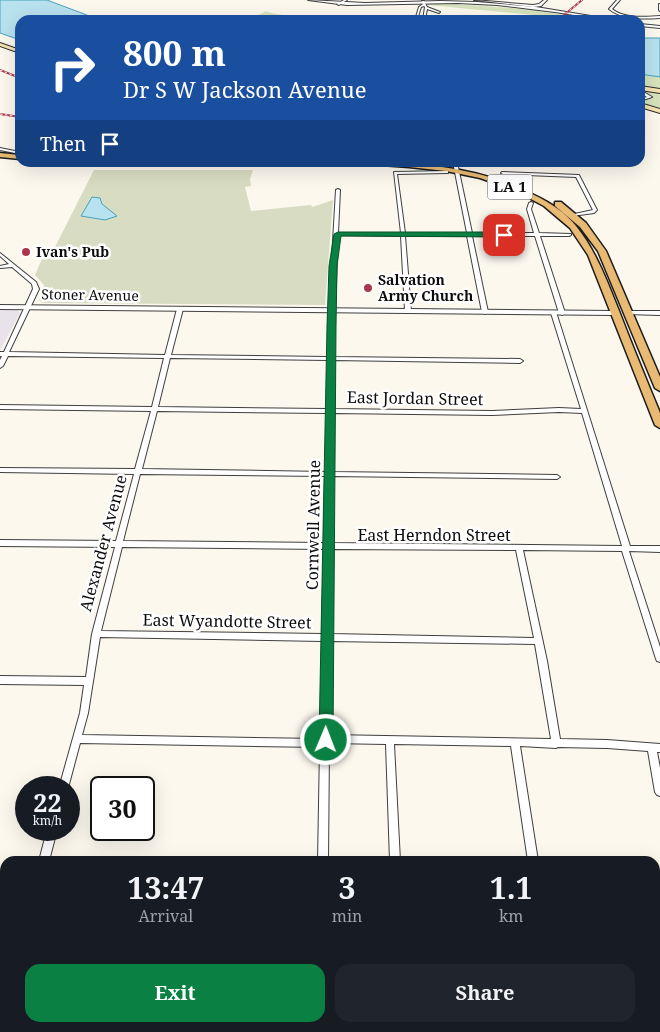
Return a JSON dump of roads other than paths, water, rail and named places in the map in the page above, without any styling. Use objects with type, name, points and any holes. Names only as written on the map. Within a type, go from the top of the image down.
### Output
[{"type":"main road","points":[[0,46],[15,52]]},
{"type":"main road","points":[[645,91],[660,92]]},
{"type":"main road","points":[[645,105],[660,112]]},
{"type":"main road","points":[[0,155],[15,156]]},
{"type":"main road","points":[[0,159],[15,158]]},
{"type":"main road","name":"LA 1","points":[[459,167],[516,189],[544,204],[566,220],[578,233],[589,249],[660,425]]},
{"type":"main road","name":"LA 1","points":[[461,167],[485,172],[524,186],[553,201],[572,215],[587,230],[599,246],[660,388]]},
{"type":"main road","points":[[615,313],[628,313]]},
{"type":"street","points":[[310,0],[338,4],[424,4],[451,2]]},
{"type":"street","points":[[338,4],[346,0]]},
{"type":"street","points":[[437,0],[581,15]]},
{"type":"street","points":[[475,0],[535,6],[546,0]]},
{"type":"street","points":[[619,0],[610,8],[613,12],[630,15]]},
{"type":"street","points":[[445,2],[575,15]]},
{"type":"street","points":[[424,4],[437,12],[425,14],[424,4]]},
{"type":"street","points":[[418,15],[420,7],[424,4]]},
{"type":"street","points":[[645,17],[660,17]]},
{"type":"street","points":[[645,26],[660,28]]},
{"type":"street","points":[[0,149],[15,155]]},
{"type":"street","points":[[456,167],[485,312]]},
{"type":"street","points":[[408,311],[403,234],[395,173],[447,172]]},
{"type":"street","points":[[503,173],[578,176],[595,210],[572,215]]},
{"type":"street","name":"Cornwell Avenue","points":[[322,856],[326,741],[333,266],[338,234],[338,190]]},
{"type":"street","points":[[531,203],[529,209],[562,313]]},
{"type":"street","points":[[338,234],[569,235]]},
{"type":"street","points":[[0,254],[36,286],[28,307],[3,354],[0,366]]},
{"type":"street","points":[[0,266],[12,264]]},
{"type":"street","name":"Stoner Avenue","points":[[0,307],[615,313]]},
{"type":"street","name":"Alexander Avenue","points":[[67,776],[78,739],[96,634],[180,309]]},
{"type":"street","points":[[554,313],[660,660]]},
{"type":"street","points":[[628,313],[660,313]]},
{"type":"street","points":[[3,354],[520,360]]},
{"type":"street","name":"East Jordan Street","points":[[0,408],[492,413],[559,410],[584,411]]},
{"type":"street","points":[[0,470],[557,477]]},
{"type":"street","name":"East Herndon Street","points":[[0,543],[329,548],[660,549]]},
{"type":"street","points":[[519,549],[538,641],[556,744]]},
{"type":"street","name":"East Wyandotte Street","points":[[96,634],[327,636],[538,641]]},
{"type":"street","points":[[0,680],[89,681]]},
{"type":"street","points":[[78,739],[607,744],[656,748],[660,792]]},
{"type":"street","points":[[390,741],[395,856]]},
{"type":"street","points":[[515,743],[533,856]]},
{"type":"street","points":[[45,856],[49,841]]},
{"type":"water","points":[[0,0],[47,0],[87,15],[15,15],[15,38],[0,33]]},
{"type":"water","points":[[645,38],[660,38],[660,77],[645,75]]},
{"type":"water","points":[[92,197],[100,198],[102,204],[117,216],[105,220],[81,216]]},
{"type":"railway","points":[[564,15],[582,0]]},
{"type":"railway","points":[[0,70],[15,76]]},
{"type":"railway","points":[[0,114],[15,116]]},
{"type":"place","name":"Ivan's Pub","points":[[26,252]]},
{"type":"place","name":"Salvation Army Church","points":[[368,288]]}]
